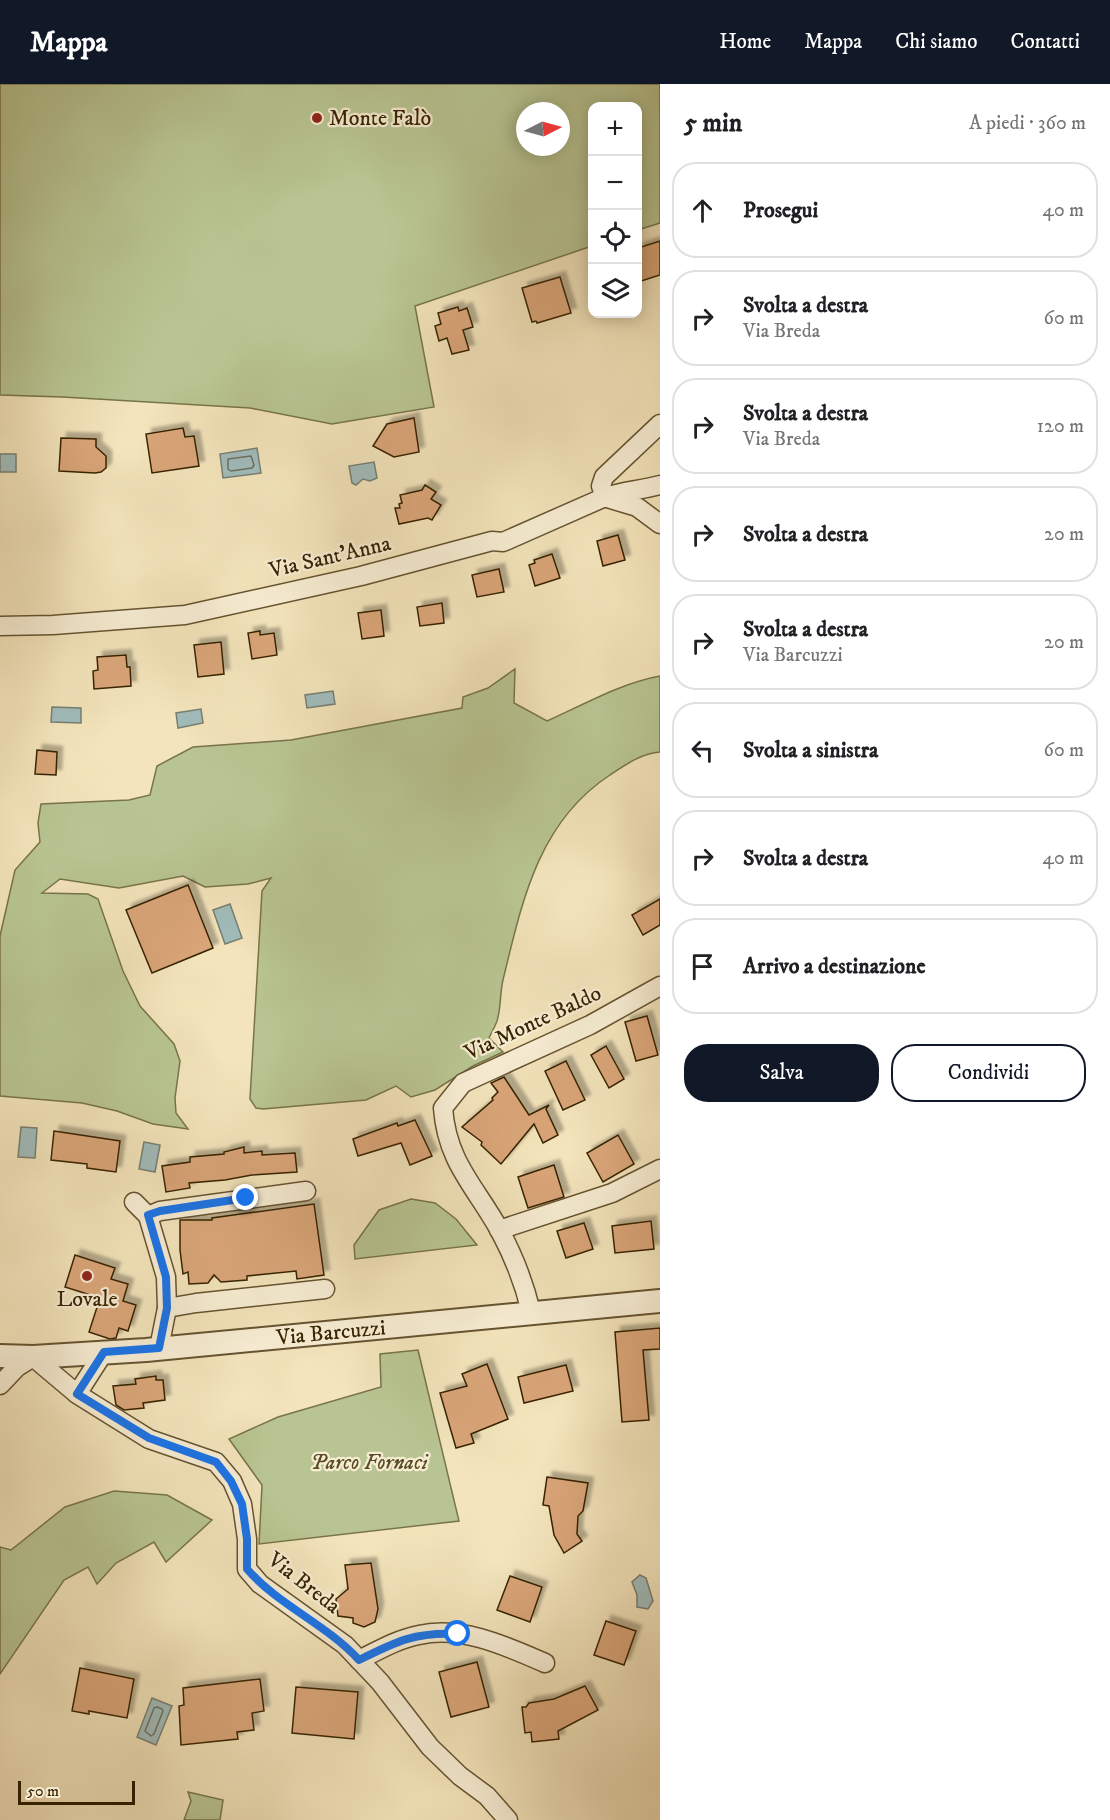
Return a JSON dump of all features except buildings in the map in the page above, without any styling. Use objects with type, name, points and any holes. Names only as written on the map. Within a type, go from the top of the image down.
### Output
[{"type":"street","points":[[660,424],[604,477],[601,486],[605,497],[637,507],[660,524]]},
{"type":"street","name":"Via Sant'Anna","points":[[0,626],[53,625],[185,615],[361,576],[492,542],[503,542],[605,497],[660,485]]},
{"type":"street","name":"Via Monte Baldo","points":[[531,1312],[524,1279],[499,1230],[460,1171],[444,1128],[443,1108],[463,1083],[590,1026],[660,986]]},
{"type":"street","points":[[499,1230],[612,1193],[660,1169]]},
{"type":"street","points":[[148,1215],[160,1211],[306,1191]]},
{"type":"street","points":[[134,1202],[148,1215],[166,1277],[167,1308],[159,1348]]},
{"type":"street","points":[[167,1308],[196,1302],[325,1289]]},
{"type":"street","name":"Via Barcuzzi","points":[[0,1356],[33,1357],[159,1348],[660,1300]]},
{"type":"street","points":[[77,1394],[104,1352]]},
{"type":"street","points":[[0,1385],[16,1367],[33,1357]]},
{"type":"street","name":"Via Breda","points":[[33,1357],[77,1394],[149,1438],[216,1462],[231,1481],[242,1504],[247,1539],[247,1569],[260,1584],[345,1645],[380,1682],[430,1747],[460,1776],[487,1796],[508,1820]]},
{"type":"street","points":[[359,1660],[399,1640],[422,1634],[438,1633],[481,1639],[545,1663]]},
{"type":"green space","points":[[0,84],[660,84],[660,223],[642,229],[642,102],[588,102],[588,247],[415,306],[434,407],[332,424],[250,408],[0,395]]},
{"type":"green space","points":[[515,669],[514,703],[547,721],[617,689],[660,676],[660,752],[640,757],[610,775],[586,794],[566,816],[550,840],[526,893],[503,980],[497,1020],[489,1038],[503,1052],[473,1066],[435,1090],[411,1097],[396,1086],[366,1100],[256,1108],[250,1099],[262,891],[271,878],[248,884],[205,887],[183,876],[119,888],[60,879],[42,893],[88,894],[98,899],[123,971],[140,1006],[174,1044],[180,1061],[175,1098],[176,1113],[188,1129],[153,1124],[117,1111],[82,1103],[0,1096],[0,936],[15,870],[40,842],[38,823],[41,804],[129,800],[150,795],[157,766],[193,747],[291,740],[462,708],[463,697],[488,688]]},
{"type":"green space","points":[[411,1199],[435,1203],[456,1219],[477,1245],[355,1259],[354,1245],[379,1210]]},
{"type":"green space","name":"Parco Fornaci","points":[[418,1350],[459,1521],[259,1544],[262,1485],[229,1439],[278,1417],[381,1387],[380,1354]]},
{"type":"green space","points":[[114,1491],[167,1495],[212,1520],[166,1562],[154,1542],[116,1563],[97,1584],[88,1567],[64,1580],[0,1674],[0,1547],[11,1550],[65,1507]]},
{"type":"green space","points":[[188,1792],[223,1800],[220,1820],[184,1820],[191,1801]]},
{"type":"water","points":[[257,448],[261,473],[223,478],[220,454]]},
{"type":"water","points":[[0,454],[16,454],[16,472],[0,472]]},
{"type":"water","points":[[374,462],[377,478],[370,481],[363,479],[356,485],[352,483],[349,466]]},
{"type":"water","points":[[333,691],[335,704],[307,708],[305,695]]},
{"type":"water","points":[[52,707],[81,708],[81,723],[51,722]]},
{"type":"water","points":[[201,709],[203,723],[178,728],[176,713]]},
{"type":"water","points":[[230,904],[242,938],[225,944],[213,910]]},
{"type":"water","points":[[21,1127],[37,1128],[35,1158],[18,1157]]},
{"type":"water","points":[[144,1142],[160,1145],[155,1172],[139,1169]]},
{"type":"water","points":[[640,1575],[646,1578],[653,1601],[648,1609],[637,1607],[637,1595],[632,1582]]},
{"type":"water","points":[[152,1698],[172,1706],[156,1745],[137,1737]]},
{"type":"place","name":"Monte Falò","points":[[317,118]]},
{"type":"place","name":"Lovale","points":[[87,1276]]},
{"type":"route","points":[[246,1198],[160,1211],[148,1215],[166,1277],[167,1308],[159,1348],[104,1352],[77,1394],[149,1438],[205,1456],[216,1462],[231,1481],[242,1504],[247,1539],[247,1569],[260,1584],[345,1645],[359,1660],[399,1640],[422,1634],[458,1634]]}]
